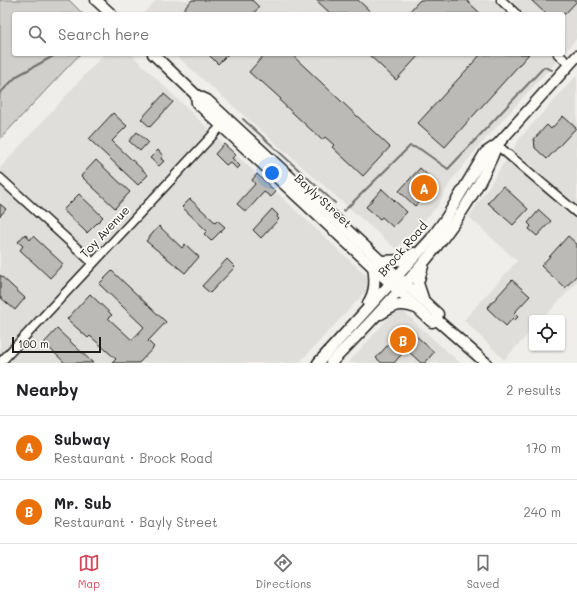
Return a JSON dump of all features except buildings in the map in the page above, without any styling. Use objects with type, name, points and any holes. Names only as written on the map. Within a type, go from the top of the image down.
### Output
[{"type":"main road","points":[[96,0],[109,12]]},
{"type":"main road","name":"Bayly Street","points":[[155,56],[196,95],[198,102],[224,122],[378,263],[398,283],[420,311],[432,322],[438,320]]},
{"type":"main road","name":"Brock Road","points":[[331,363],[367,325],[431,239],[446,218],[485,153],[497,145],[577,56]]},
{"type":"main road","name":"Brock Road","points":[[318,363],[361,316],[425,260],[452,228],[492,159],[497,145]]},
{"type":"main road","points":[[361,316],[374,294],[378,263],[404,260],[431,239]]},
{"type":"main road","points":[[423,300],[418,283],[420,271],[425,260]]},
{"type":"main road","name":"Bayly Street","points":[[398,283],[423,300],[438,314],[438,320],[486,363]]},
{"type":"main road","points":[[367,325],[389,308],[402,304],[420,311]]},
{"type":"street","points":[[502,0],[514,12]]},
{"type":"street","points":[[560,56],[569,64]]},
{"type":"street","name":"Toy Avenue","points":[[0,363],[224,122]]},
{"type":"street","points":[[497,145],[577,213]]},
{"type":"street","points":[[0,178],[93,262]]},
{"type":"shaded area","points":[[0,0],[69,0],[81,12],[12,12],[12,56],[78,56],[0,139]]},
{"type":"shaded area","points":[[156,0],[577,0],[577,38],[565,52],[565,12],[145,12]]},
{"type":"shaded area","points":[[102,56],[133,56],[220,140],[367,276],[369,288],[299,363],[0,363],[0,168]]},
{"type":"shaded area","points":[[176,56],[561,56],[480,145],[451,181],[437,207],[396,249]]},
{"type":"shaded area","points":[[577,75],[577,282],[546,315],[529,315],[529,333],[504,360],[464,320],[517,261],[469,217],[520,138]]},
{"type":"shaded area","points":[[403,311],[460,363],[348,363],[392,314]]},
{"type":"waterway","points":[[0,93],[17,76],[53,56]]},
{"type":"waterway","points":[[343,210],[344,211],[410,146],[420,149],[448,169],[544,67],[552,70]]},
{"type":"waterway","points":[[243,119],[335,203]]},
{"type":"place","name":"Subway","points":[[424,188]]},
{"type":"place","name":"Mr. Sub","points":[[403,340]]}]
